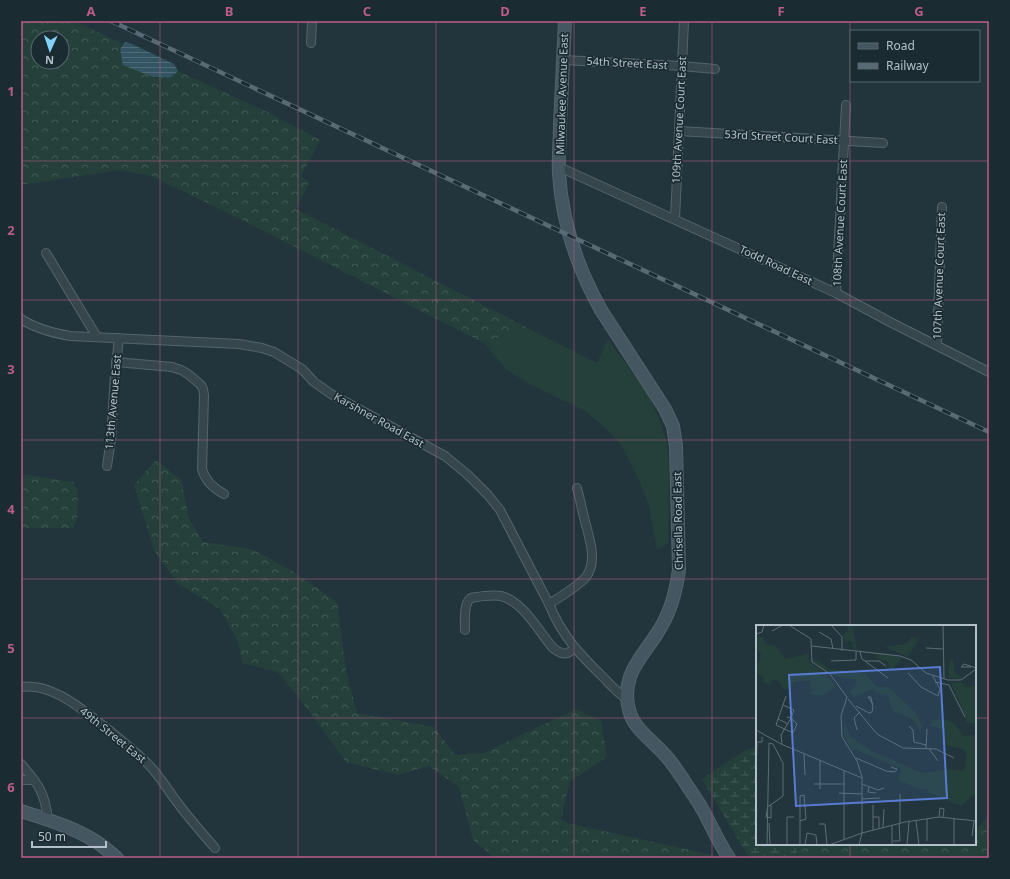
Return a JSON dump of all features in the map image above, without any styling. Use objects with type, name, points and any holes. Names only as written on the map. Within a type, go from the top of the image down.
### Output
[{"type":"street","points":[[311,43],[312,21]]},
{"type":"street","name":"Milwaukee Avenue East","points":[[559,167],[562,60],[565,21]]},
{"type":"street","name":"109th Avenue Court East","points":[[675,219],[684,21]]},
{"type":"street","name":"54th Street East","points":[[562,60],[715,69]]},
{"type":"street","name":"108th Avenue Court East","points":[[836,293],[846,105]]},
{"type":"street","name":"53rd Street Court East","points":[[679,132],[883,143]]},
{"type":"street","name":"Todd Road East","points":[[559,167],[836,293],[989,372]]},
{"type":"street","name":"Chrisella Road East","points":[[559,167],[560,185],[565,213],[573,245],[586,282],[601,310],[665,409],[672,426],[676,446],[679,570],[676,589],[672,606],[657,634],[634,669],[628,685],[627,699],[630,714],[635,723],[673,765],[698,802],[729,858]]},
{"type":"street","name":"107th Avenue Court East","points":[[937,345],[942,207]]},
{"type":"street","points":[[46,253],[97,337]]},
{"type":"street","name":"Karshner Road East","points":[[21,320],[56,334],[70,336],[238,344],[262,348],[274,352],[302,369],[314,382],[331,394],[445,456],[468,475],[488,495],[500,510],[549,604],[554,618],[565,635],[574,647],[616,691],[627,699]]},
{"type":"street","name":"113th Avenue East","points":[[107,466],[111,439],[119,338]]},
{"type":"street","points":[[116,362],[172,367],[188,374],[201,385],[204,395],[201,460],[202,469],[205,479],[214,488],[224,494]]},
{"type":"street","points":[[549,604],[580,583],[586,577],[591,567],[592,553],[577,488]]},
{"type":"street","points":[[464,630],[466,606],[469,600],[477,597],[501,596],[517,604],[524,611],[553,648],[564,654],[568,653],[574,647]]},
{"type":"street","name":"49th Street East","points":[[22,686],[50,691],[80,707],[134,751],[150,765],[193,823],[215,848]]},
{"type":"street","points":[[21,764],[34,780],[44,796],[47,806],[48,820]]},
{"type":"street","points":[[21,780],[34,780]]},
{"type":"street","points":[[21,811],[69,827],[86,836],[117,858]]},
{"type":"green space","points":[[21,21],[74,21],[123,44],[120,49],[171,77],[178,71],[267,112],[320,140],[301,176],[309,182],[296,209],[526,327],[484,343],[152,176],[119,170],[21,185]]},
{"type":"green space","points":[[526,327],[597,363],[608,339],[647,393],[660,421],[667,443],[669,467],[668,543],[657,550],[649,506],[639,480],[623,448],[607,429],[585,411],[526,382],[506,369],[484,343]]},
{"type":"green space","points":[[156,460],[181,480],[189,519],[203,542],[251,549],[292,571],[337,602],[346,671],[357,713],[434,727],[455,755],[484,753],[576,709],[601,721],[607,757],[570,781],[561,820],[571,824],[713,855],[716,858],[495,858],[473,840],[459,787],[429,766],[397,775],[346,762],[310,712],[278,672],[242,663],[238,642],[220,609],[177,583],[154,550],[134,485]]},
{"type":"green space","points":[[21,474],[73,482],[78,491],[77,518],[73,528],[21,528]]},
{"type":"green space","points":[[756,746],[756,845],[807,845],[787,858],[751,858],[747,854],[702,779],[743,752]]},
{"type":"green space","points":[[989,815],[989,858],[787,858],[807,845],[976,845],[976,830]]},
{"type":"water","points":[[125,42],[174,64],[178,71],[171,77],[153,77],[123,65],[120,49]]},
{"type":"railway","points":[[111,21],[989,432]]}]
